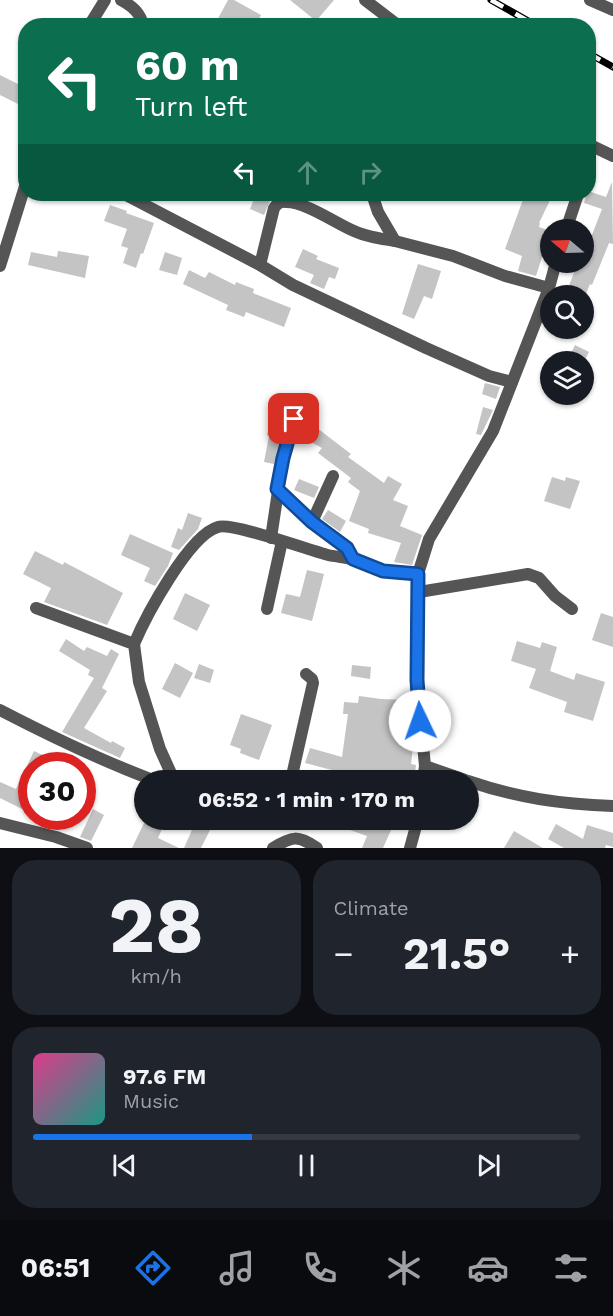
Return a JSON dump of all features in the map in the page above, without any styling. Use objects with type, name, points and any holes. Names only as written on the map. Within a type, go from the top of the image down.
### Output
[{"type":"street","points":[[95,18],[105,0]]},
{"type":"street","points":[[121,0],[135,9],[141,18]]},
{"type":"street","points":[[365,0],[389,18]]},
{"type":"street","points":[[590,0],[613,10]]},
{"type":"street","points":[[596,151],[613,156]]},
{"type":"street","points":[[0,266],[20,201]]},
{"type":"street","points":[[137,201],[260,265],[293,285],[489,376],[512,382]]},
{"type":"street","points":[[374,201],[395,241]]},
{"type":"street","points":[[570,219],[576,201]]},
{"type":"street","points":[[260,265],[274,208],[279,203],[286,202],[378,239],[395,241],[453,256],[505,276],[540,286]]},
{"type":"street","points":[[424,770],[417,680],[418,574],[429,539],[494,431],[540,311]]},
{"type":"street","points":[[267,609],[276,540],[277,489],[294,419]]},
{"type":"street","points":[[312,522],[333,476]]},
{"type":"street","points":[[277,489],[312,522],[347,548],[353,559]]},
{"type":"street","points":[[169,770],[160,749],[139,682],[134,644],[145,620],[178,565],[212,529],[221,525],[330,555],[353,559],[383,571],[418,574]]},
{"type":"street","points":[[419,592],[528,574],[539,578],[555,596],[572,609]]},
{"type":"street","points":[[36,608],[134,644]]},
{"type":"street","points":[[293,770],[313,683],[306,674]]},
{"type":"street","points":[[0,710],[70,746],[134,773]]},
{"type":"street","points":[[425,766],[436,770]]},
{"type":"street","points":[[479,785],[513,795],[564,804],[613,806]]},
{"type":"street","points":[[0,823],[54,842],[87,848]]},
{"type":"street","points":[[410,848],[415,830]]},
{"type":"street","points":[[273,848],[293,838],[303,839],[317,848]]},
{"type":"building","points":[[228,0],[234,0],[261,15],[260,18],[218,18]]},
{"type":"building","points":[[290,0],[334,0],[319,18],[312,18]]},
{"type":"building","points":[[0,75],[18,84],[18,104],[0,95]]},
{"type":"building","points":[[612,182],[613,244],[609,243],[592,285],[569,285],[574,273],[594,273],[594,230],[602,209],[584,203],[585,201],[596,201],[596,194],[606,197]]},
{"type":"building","points":[[253,201],[270,201],[264,215],[250,209]]},
{"type":"building","points":[[522,201],[550,201],[539,223],[540,263],[536,276],[518,271],[522,256],[505,249]]},
{"type":"building","points":[[110,205],[154,223],[136,268],[123,263],[128,248],[121,246],[127,229],[104,221]]},
{"type":"building","points":[[303,249],[318,256],[316,259],[339,268],[335,279],[329,277],[324,289],[310,283],[314,275],[295,267]]},
{"type":"building","points":[[58,251],[89,256],[85,278],[28,265],[31,252],[57,257]]},
{"type":"building","points":[[165,252],[182,258],[177,275],[159,270]]},
{"type":"building","points":[[418,264],[441,271],[432,299],[424,296],[414,319],[402,314]]},
{"type":"building","points":[[189,270],[205,278],[209,272],[235,285],[236,282],[254,289],[253,293],[291,308],[284,327],[246,312],[244,317],[226,310],[228,305],[183,284]]},
{"type":"building","points":[[575,345],[587,351],[572,351]]},
{"type":"building","points":[[485,383],[500,387],[496,399],[482,394]]},
{"type":"building","points":[[284,399],[297,404],[295,411],[289,413],[285,419],[278,417]]},
{"type":"building","points":[[483,407],[493,410],[481,435],[476,434]]},
{"type":"building","points":[[272,418],[285,422],[274,464],[264,462],[269,436],[267,435]]},
{"type":"building","points":[[317,428],[351,454],[348,457],[384,483],[388,476],[402,484],[393,500],[408,506],[400,526],[422,535],[412,565],[394,562],[401,543],[368,533],[369,529],[349,521],[360,491],[348,482],[351,478],[318,453],[322,448],[309,441]]},
{"type":"building","points":[[552,477],[565,481],[566,477],[580,481],[570,509],[544,501]]},
{"type":"building","points":[[299,479],[319,487],[314,498],[294,490]]},
{"type":"building","points":[[328,510],[346,521],[340,532],[322,519]]},
{"type":"building","points":[[188,513],[202,518],[198,529],[179,550],[171,547],[178,528],[182,530]]},
{"type":"building","points":[[130,534],[173,553],[168,566],[155,586],[144,581],[150,568],[121,555]]},
{"type":"building","points":[[35,551],[63,565],[64,562],[123,593],[107,625],[44,602],[51,588],[23,574]]},
{"type":"building","points":[[307,570],[324,574],[312,621],[281,613],[286,594],[300,597]]},
{"type":"building","points":[[185,593],[210,605],[197,631],[173,619]]},
{"type":"building","points":[[601,613],[613,617],[613,647],[592,640]]},
{"type":"building","points":[[66,639],[84,651],[87,647],[107,656],[111,649],[119,654],[102,688],[107,691],[84,728],[125,748],[120,758],[62,732],[94,678],[88,675],[90,670],[59,651]]},
{"type":"building","points":[[517,641],[540,648],[542,642],[557,647],[550,671],[574,680],[576,673],[605,682],[593,721],[564,712],[567,702],[529,688],[536,669],[511,661]]},
{"type":"building","points":[[175,663],[193,673],[180,698],[162,689]]},
{"type":"building","points":[[199,664],[214,670],[210,683],[194,678]]},
{"type":"building","points":[[352,665],[371,667],[370,679],[351,676]]},
{"type":"building","points":[[359,696],[411,700],[414,737],[411,764],[416,765],[415,770],[332,770],[305,763],[310,748],[342,757],[348,714],[343,714],[344,702],[358,703]]},
{"type":"building","points":[[241,714],[272,725],[259,760],[240,753],[241,749],[230,745]]},
{"type":"building","points":[[0,782],[16,789],[18,785],[18,807],[0,798]]},
{"type":"building","points":[[96,811],[104,815],[91,841],[80,837],[83,830],[96,830]]},
{"type":"building","points":[[556,824],[583,839],[587,825],[613,833],[613,847],[606,845],[605,848],[564,848],[548,839]]},
{"type":"building","points":[[141,830],[162,830],[158,838],[179,848],[132,848]]},
{"type":"building","points":[[192,830],[210,830],[201,848],[184,848]]},
{"type":"building","points":[[350,830],[391,830],[383,848],[362,848],[367,836]]},
{"type":"building","points":[[514,831],[543,848],[504,848]]},
{"type":"railway","points":[[491,0],[523,18]]},
{"type":"railway","points":[[596,57],[613,67]]},
{"type":"route","points":[[294,419],[277,489],[312,522],[347,548],[353,559],[383,571],[418,574],[417,680],[420,721]]}]
